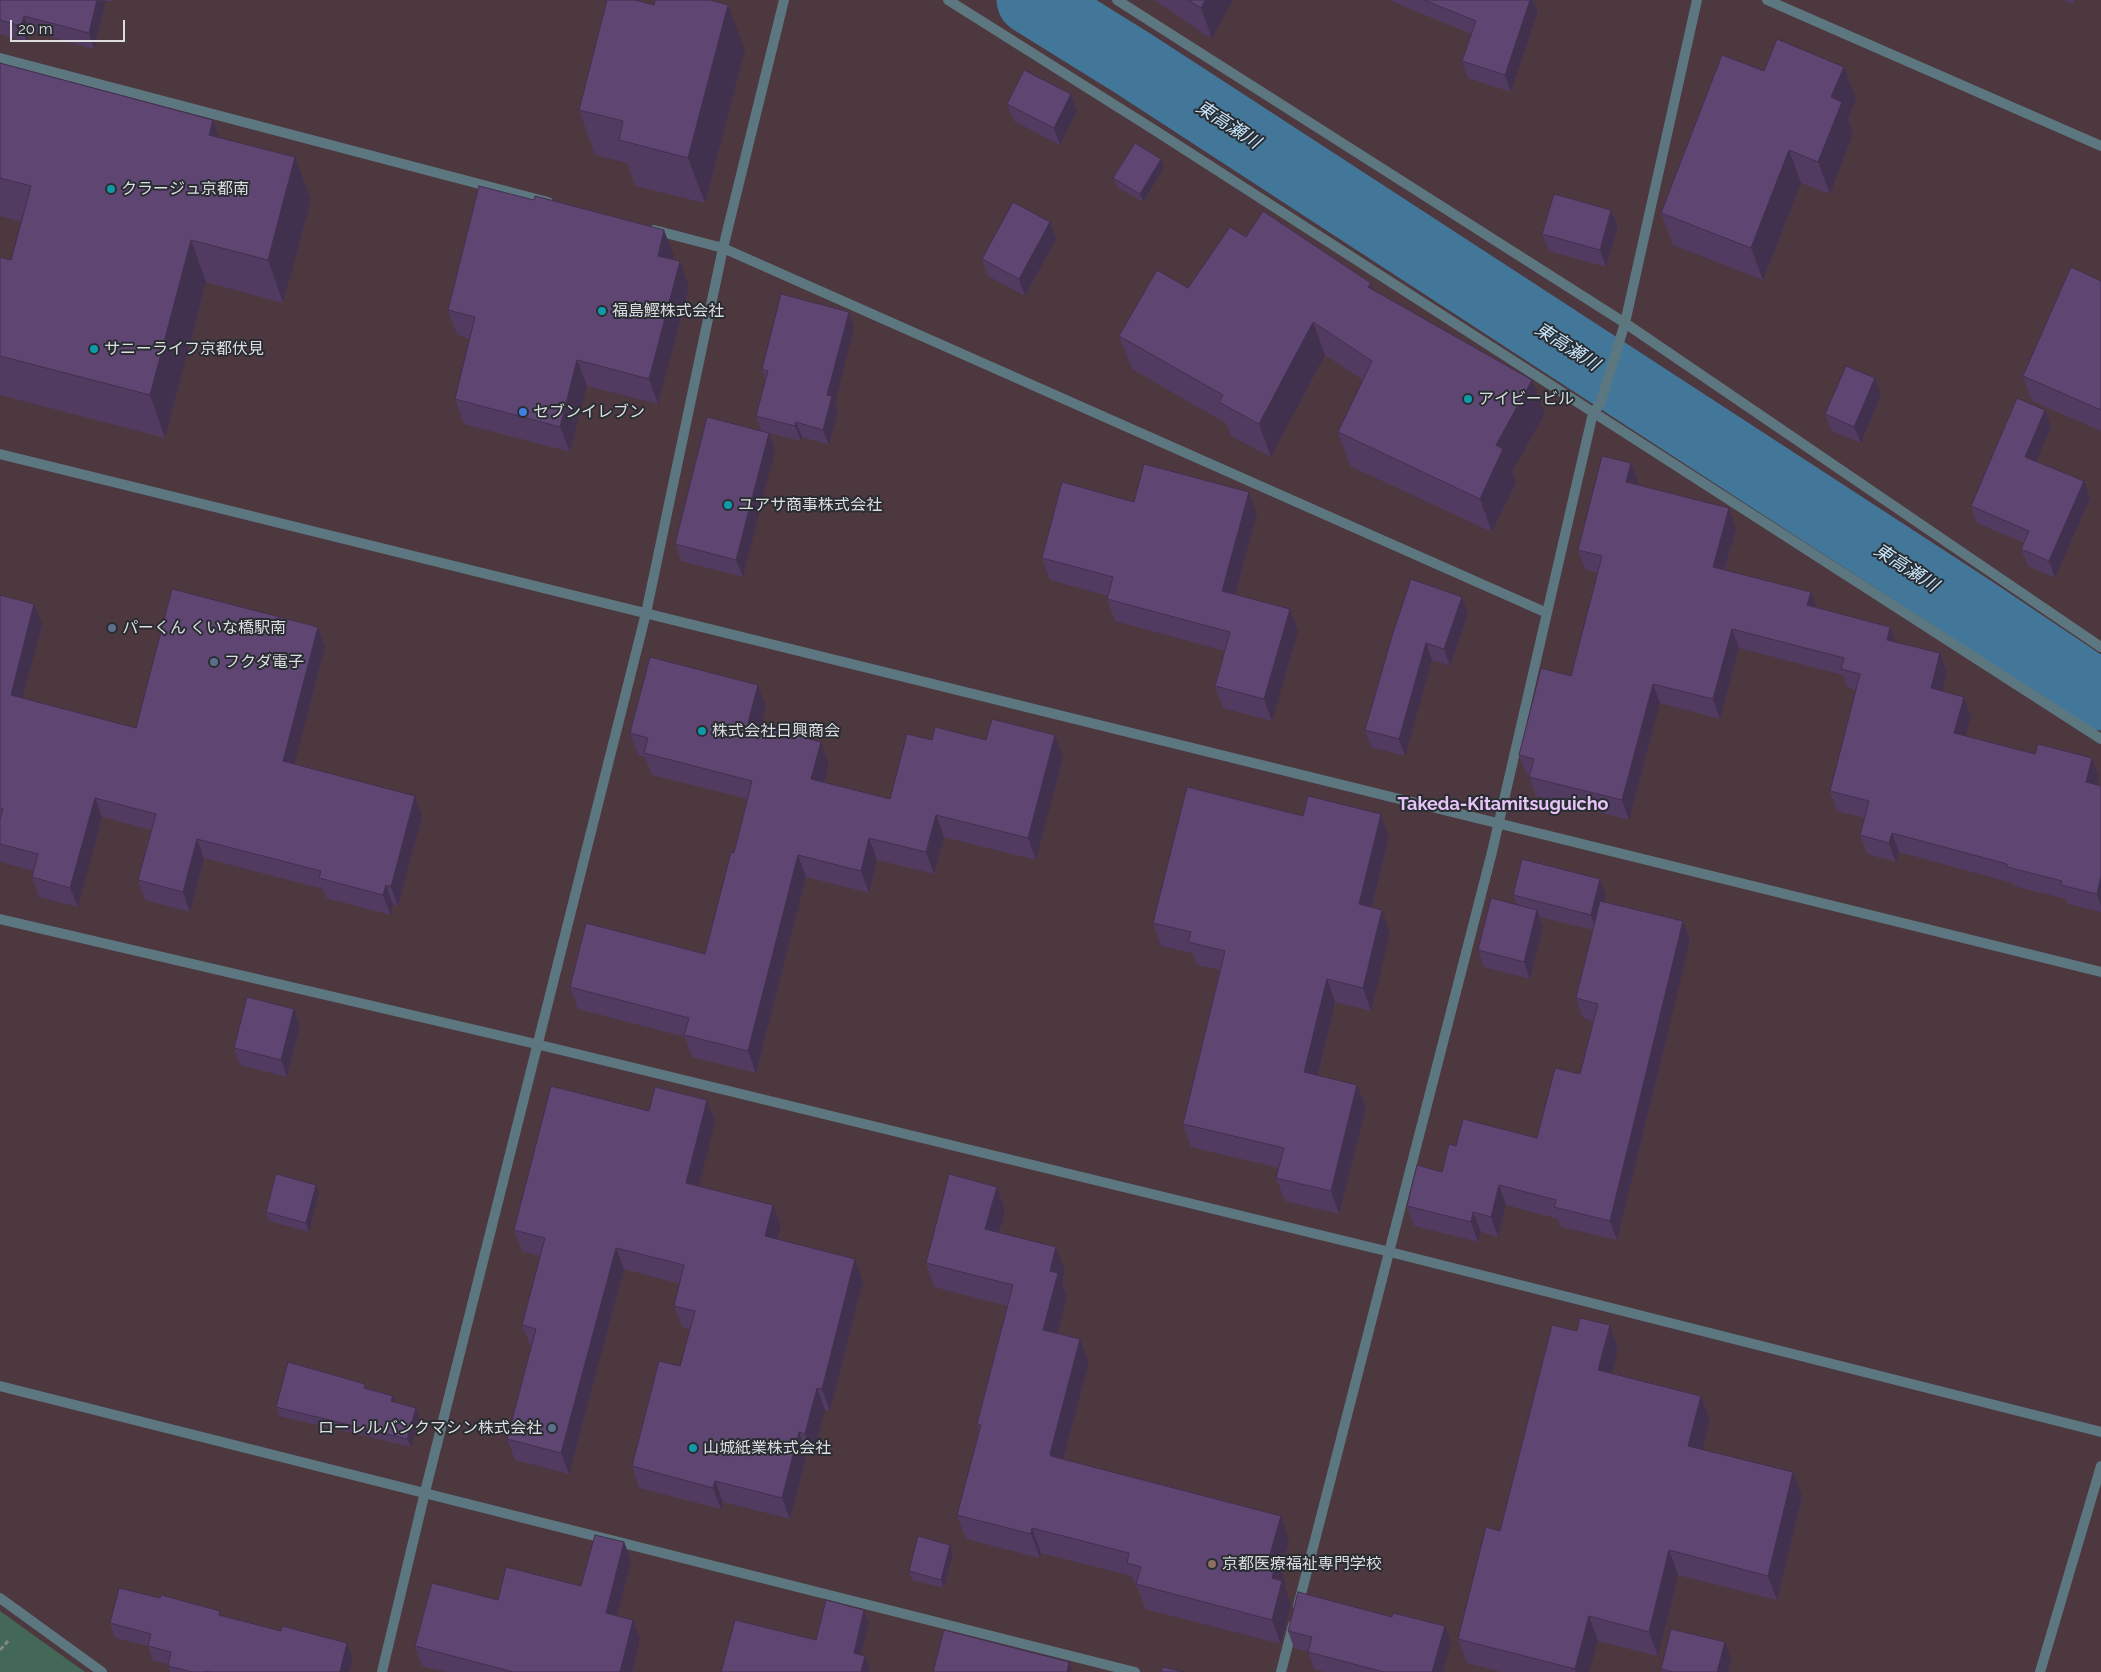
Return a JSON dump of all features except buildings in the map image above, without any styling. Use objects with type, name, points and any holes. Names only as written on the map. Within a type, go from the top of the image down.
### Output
[{"type":"street","points":[[382,1672],[536,1044],[646,613],[723,248],[784,0]]},
{"type":"street","points":[[948,0],[1156,131],[2101,739]]},
{"type":"street","points":[[1117,0],[1625,324],[2101,647]]},
{"type":"street","points":[[1281,1672],[1499,823],[1593,413],[1600,404],[1622,337],[1698,0]]},
{"type":"street","points":[[1767,0],[2101,146]]},
{"type":"street","points":[[0,58],[559,205]]},
{"type":"street","points":[[646,228],[723,248],[1547,613]]},
{"type":"street","points":[[0,454],[2101,972]]},
{"type":"street","points":[[0,919],[536,1044],[1390,1252],[2101,1432]]},
{"type":"street","points":[[0,1386],[1135,1672]]},
{"type":"street","points":[[2040,1672],[2101,1466]]},
{"type":"street","points":[[0,1598],[102,1672]]},
{"type":"path","points":[[0,1650],[8,1641]]},
{"type":"shaded area","points":[[0,0],[2101,0],[2101,1672],[0,1672]]},
{"type":"green space","points":[[0,1611],[85,1672],[0,1672]]},
{"type":"waterway","name":"東高瀬川","points":[[1031,0],[1134,64],[1971,609],[2101,696]]},
{"type":"place","name":"クラージュ京都南","points":[[111,189]]},
{"type":"place","name":"福島鰹株式会社","points":[[602,311]]},
{"type":"place","name":"サニーライフ京都伏見","points":[[94,349]]},
{"type":"place","name":"アイビービル","points":[[1468,399]]},
{"type":"place","name":"セブンイレブン","points":[[523,412]]},
{"type":"place","name":"ユアサ商事株式会社","points":[[728,505]]},
{"type":"place","name":"パーくん くいな橋駅南","points":[[112,628]]},
{"type":"place","name":"フクダ電子","points":[[214,662]]},
{"type":"place","name":"株式会社日興商会","points":[[702,731]]},
{"type":"place","name":"ローレルバンクマシン株式会社","points":[[552,1428]]},
{"type":"place","name":"山城紙業株式会社","points":[[693,1448]]},
{"type":"place","name":"京都医療福祉専門学校","points":[[1212,1564]]},
{"type":"district","name":"Takeda-Kitamitsuguicho","points":[[1503,805]]}]
